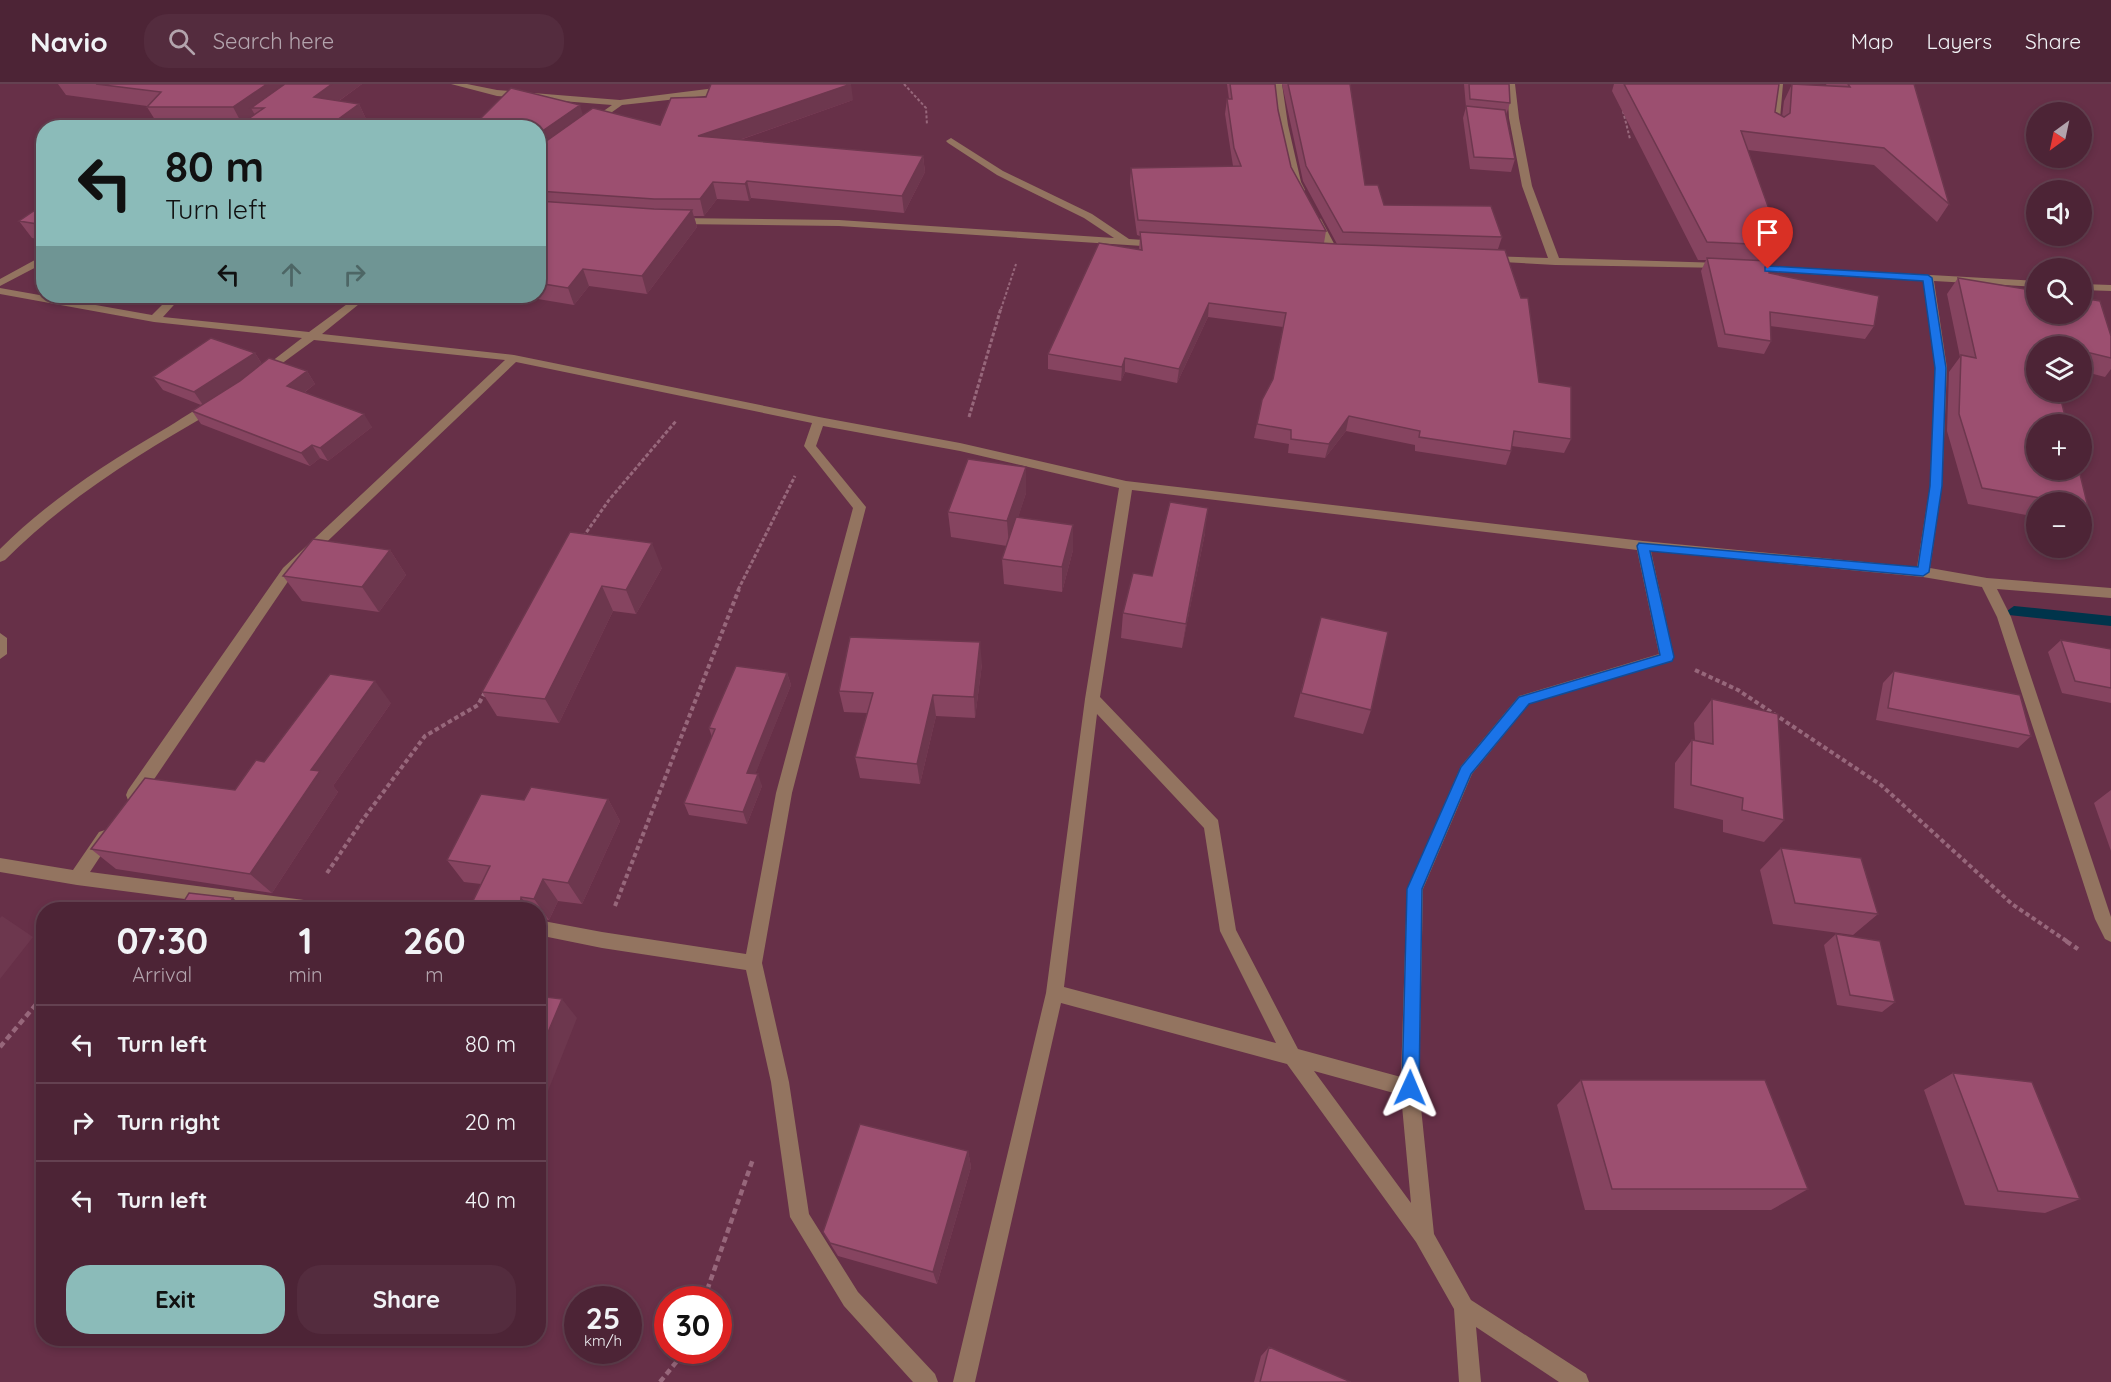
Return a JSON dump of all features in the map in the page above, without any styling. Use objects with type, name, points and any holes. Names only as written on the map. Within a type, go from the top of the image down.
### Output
[{"type":"street","points":[[455,84],[497,93],[620,103],[762,84]]},
{"type":"street","points":[[1278,84],[1283,125],[1296,182],[1307,202]]},
{"type":"street","points":[[1511,84],[1514,118],[1527,186],[1555,262]]},
{"type":"street","points":[[1774,130],[1779,84]]},
{"type":"street","points":[[584,130],[620,103]]},
{"type":"street","points":[[951,141],[1000,173],[1088,216],[1126,242]]},
{"type":"street","points":[[1312,213],[1334,253]]},
{"type":"street","points":[[659,221],[839,223],[1172,244]]},
{"type":"street","points":[[1322,252],[1346,254]]},
{"type":"street","points":[[1473,259],[1723,266],[2026,283]]},
{"type":"street","points":[[0,283],[36,263]]},
{"type":"street","points":[[1923,572],[1936,486],[1941,368],[1928,278]]},
{"type":"street","points":[[2092,287],[2111,288]]},
{"type":"street","points":[[0,291],[36,298]]},
{"type":"street","points":[[66,303],[154,319],[514,358],[819,421],[960,447],[1126,485],[1643,546],[1923,572],[1987,583],[2111,593]]},
{"type":"street","points":[[154,319],[170,303]]},
{"type":"street","points":[[251,382],[355,303]]},
{"type":"street","points":[[77,878],[288,571],[514,358]]},
{"type":"street","points":[[0,557],[27,528],[77,489],[223,400]]},
{"type":"street","points":[[819,421],[810,446],[860,507],[784,793],[753,963],[780,1082],[800,1217],[851,1299],[927,1382]]},
{"type":"street","points":[[964,1382],[1055,993],[1092,699],[1126,485]]},
{"type":"street","points":[[1424,1236],[1410,1088],[1415,889],[1466,771],[1524,700],[1667,657],[1643,546]]},
{"type":"street","points":[[1987,583],[2004,617],[2066,811],[2103,920],[2111,934]]},
{"type":"street","points":[[0,638],[0,654]]},
{"type":"street","points":[[1092,699],[1212,825],[1228,931],[1292,1056],[1424,1236],[1464,1307],[1470,1382]]},
{"type":"street","points":[[0,865],[77,878],[265,902]]},
{"type":"street","points":[[546,929],[602,940],[753,963]]},
{"type":"street","points":[[1055,993],[1410,1088]]},
{"type":"street","points":[[1464,1307],[1578,1382]]},
{"type":"path","points":[[1622,106],[1630,139]]},
{"type":"path","points":[[960,447],[990,340],[1016,263],[1014,233]]},
{"type":"path","points":[[582,538],[609,500],[698,395]]},
{"type":"path","points":[[602,940],[730,606],[810,446]]},
{"type":"path","points":[[1667,657],[1738,690],[1881,785],[2012,904],[2081,951]]},
{"type":"path","points":[[307,902],[364,818],[425,736],[478,705],[489,685]]},
{"type":"path","points":[[0,1047],[36,1004]]},
{"type":"path","points":[[709,1286],[758,1147]]},
{"type":"path","points":[[660,1382],[675,1364]]},
{"type":"building","points":[[96,84],[267,84],[233,107],[147,107],[161,92]]},
{"type":"building","points":[[285,84],[332,84],[314,97],[359,104],[337,120],[247,120],[264,108],[251,108]]},
{"type":"building","points":[[711,84],[851,84],[698,136],[923,156],[902,196],[747,181],[745,184],[713,182],[700,199],[654,199],[546,192],[546,141],[593,108],[660,125],[671,98],[706,97]]},
{"type":"building","points":[[1230,84],[1275,84],[1278,110],[1291,167],[1326,231],[1138,220],[1131,168],[1241,166],[1234,148],[1227,99],[1232,99]]},
{"type":"building","points":[[1288,84],[1350,84],[1365,185],[1378,185],[1384,205],[1491,206],[1502,237],[1343,232],[1306,166]]},
{"type":"building","points":[[1469,84],[1509,84],[1510,103],[1470,99]]},
{"type":"building","points":[[1624,84],[1779,84],[1775,112],[1784,117],[1790,113],[1792,84],[1850,87],[1848,84],[1914,84],[1949,204],[1884,148],[1741,131],[1774,223],[1773,245],[1707,242]]},
{"type":"building","points":[[511,88],[580,105],[546,128],[546,120],[479,120]]},
{"type":"building","points":[[1466,106],[1505,110],[1515,159],[1474,157]]},
{"type":"building","points":[[546,202],[692,210],[642,276],[583,269],[568,288],[546,284]]},
{"type":"building","points":[[36,209],[36,224],[19,221]]},
{"type":"building","points":[[1140,232],[1337,244],[1505,250],[1521,298],[1528,298],[1539,382],[1571,387],[1571,439],[1514,431],[1511,451],[1419,437],[1420,431],[1349,416],[1329,444],[1291,439],[1291,430],[1257,424],[1262,400],[1273,379],[1286,313],[1209,303],[1179,369],[1125,358],[1122,367],[1048,354],[1099,243],[1142,250]]},
{"type":"building","points":[[1707,258],[1769,261],[1769,273],[1879,296],[1874,326],[1770,312],[1771,341],[1725,334]]},
{"type":"building","points":[[1958,278],[2026,289],[2026,324],[2092,324],[2092,300],[2100,301],[2111,336],[2111,358],[2092,353],[2092,336],[2026,336],[2026,402],[2062,402],[2064,414],[2026,414],[2026,480],[2081,480],[2084,492],[2026,492],[2026,496],[1982,488],[1959,414],[1961,355],[1976,358]]},
{"type":"building","points":[[211,338],[255,353],[194,392],[153,377]]},
{"type":"building","points":[[269,358],[307,371],[287,386],[364,414],[320,448],[312,445],[301,453],[192,411],[240,381]]},
{"type":"building","points":[[968,459],[1026,467],[1007,521],[948,512]]},
{"type":"building","points":[[1170,502],[1208,508],[1186,624],[1123,613],[1133,573],[1152,576]]},
{"type":"building","points":[[1016,517],[1073,525],[1062,567],[1002,559]]},
{"type":"building","points":[[570,532],[652,543],[626,590],[602,586],[545,699],[482,692]]},
{"type":"building","points":[[313,539],[390,550],[362,587],[283,576]]},
{"type":"building","points":[[1321,617],[1388,632],[1371,710],[1301,693]]},
{"type":"building","points":[[850,637],[980,642],[974,697],[933,695],[917,764],[855,757],[873,693],[839,691]]},
{"type":"building","points":[[2061,640],[2111,649],[2111,688],[2075,681]]},
{"type":"building","points":[[736,666],[787,673],[747,773],[758,774],[743,812],[684,803],[715,729],[709,728]]},
{"type":"building","points":[[1894,671],[2020,695],[2031,736],[1888,708]]},
{"type":"building","points":[[330,674],[375,681],[311,770],[320,771],[250,874],[91,849],[145,778],[235,790],[256,760],[264,762]]},
{"type":"building","points":[[1712,699],[1778,714],[1784,820],[1742,810],[1743,798],[1691,785],[1692,740],[1713,744]]},
{"type":"building","points":[[531,787],[608,799],[568,883],[543,879],[534,899],[521,897],[521,902],[472,902],[490,866],[447,860],[481,794],[524,800]]},
{"type":"building","points":[[1781,848],[1861,858],[1878,914],[1795,903]]},
{"type":"building","points":[[189,893],[233,898],[230,902],[183,902]]},
{"type":"building","points":[[1836,934],[1880,941],[1895,1002],[1850,995]]},
{"type":"building","points":[[546,997],[562,999],[546,1037]]},
{"type":"building","points":[[1953,1073],[2032,1082],[2080,1199],[1998,1191]]},
{"type":"building","points":[[1581,1080],[1765,1080],[1808,1189],[1612,1189]]},
{"type":"building","points":[[860,1124],[968,1151],[933,1272],[830,1243],[823,1232]]},
{"type":"building","points":[[1269,1347],[1351,1382],[1260,1382]]},
{"type":"waterway","points":[[2014,611],[2111,621]]},
{"type":"route","points":[[1410,1088],[1415,889],[1466,771],[1524,700],[1667,657],[1643,546],[1923,572],[1936,486],[1941,368],[1928,278],[1768,269]]}]
